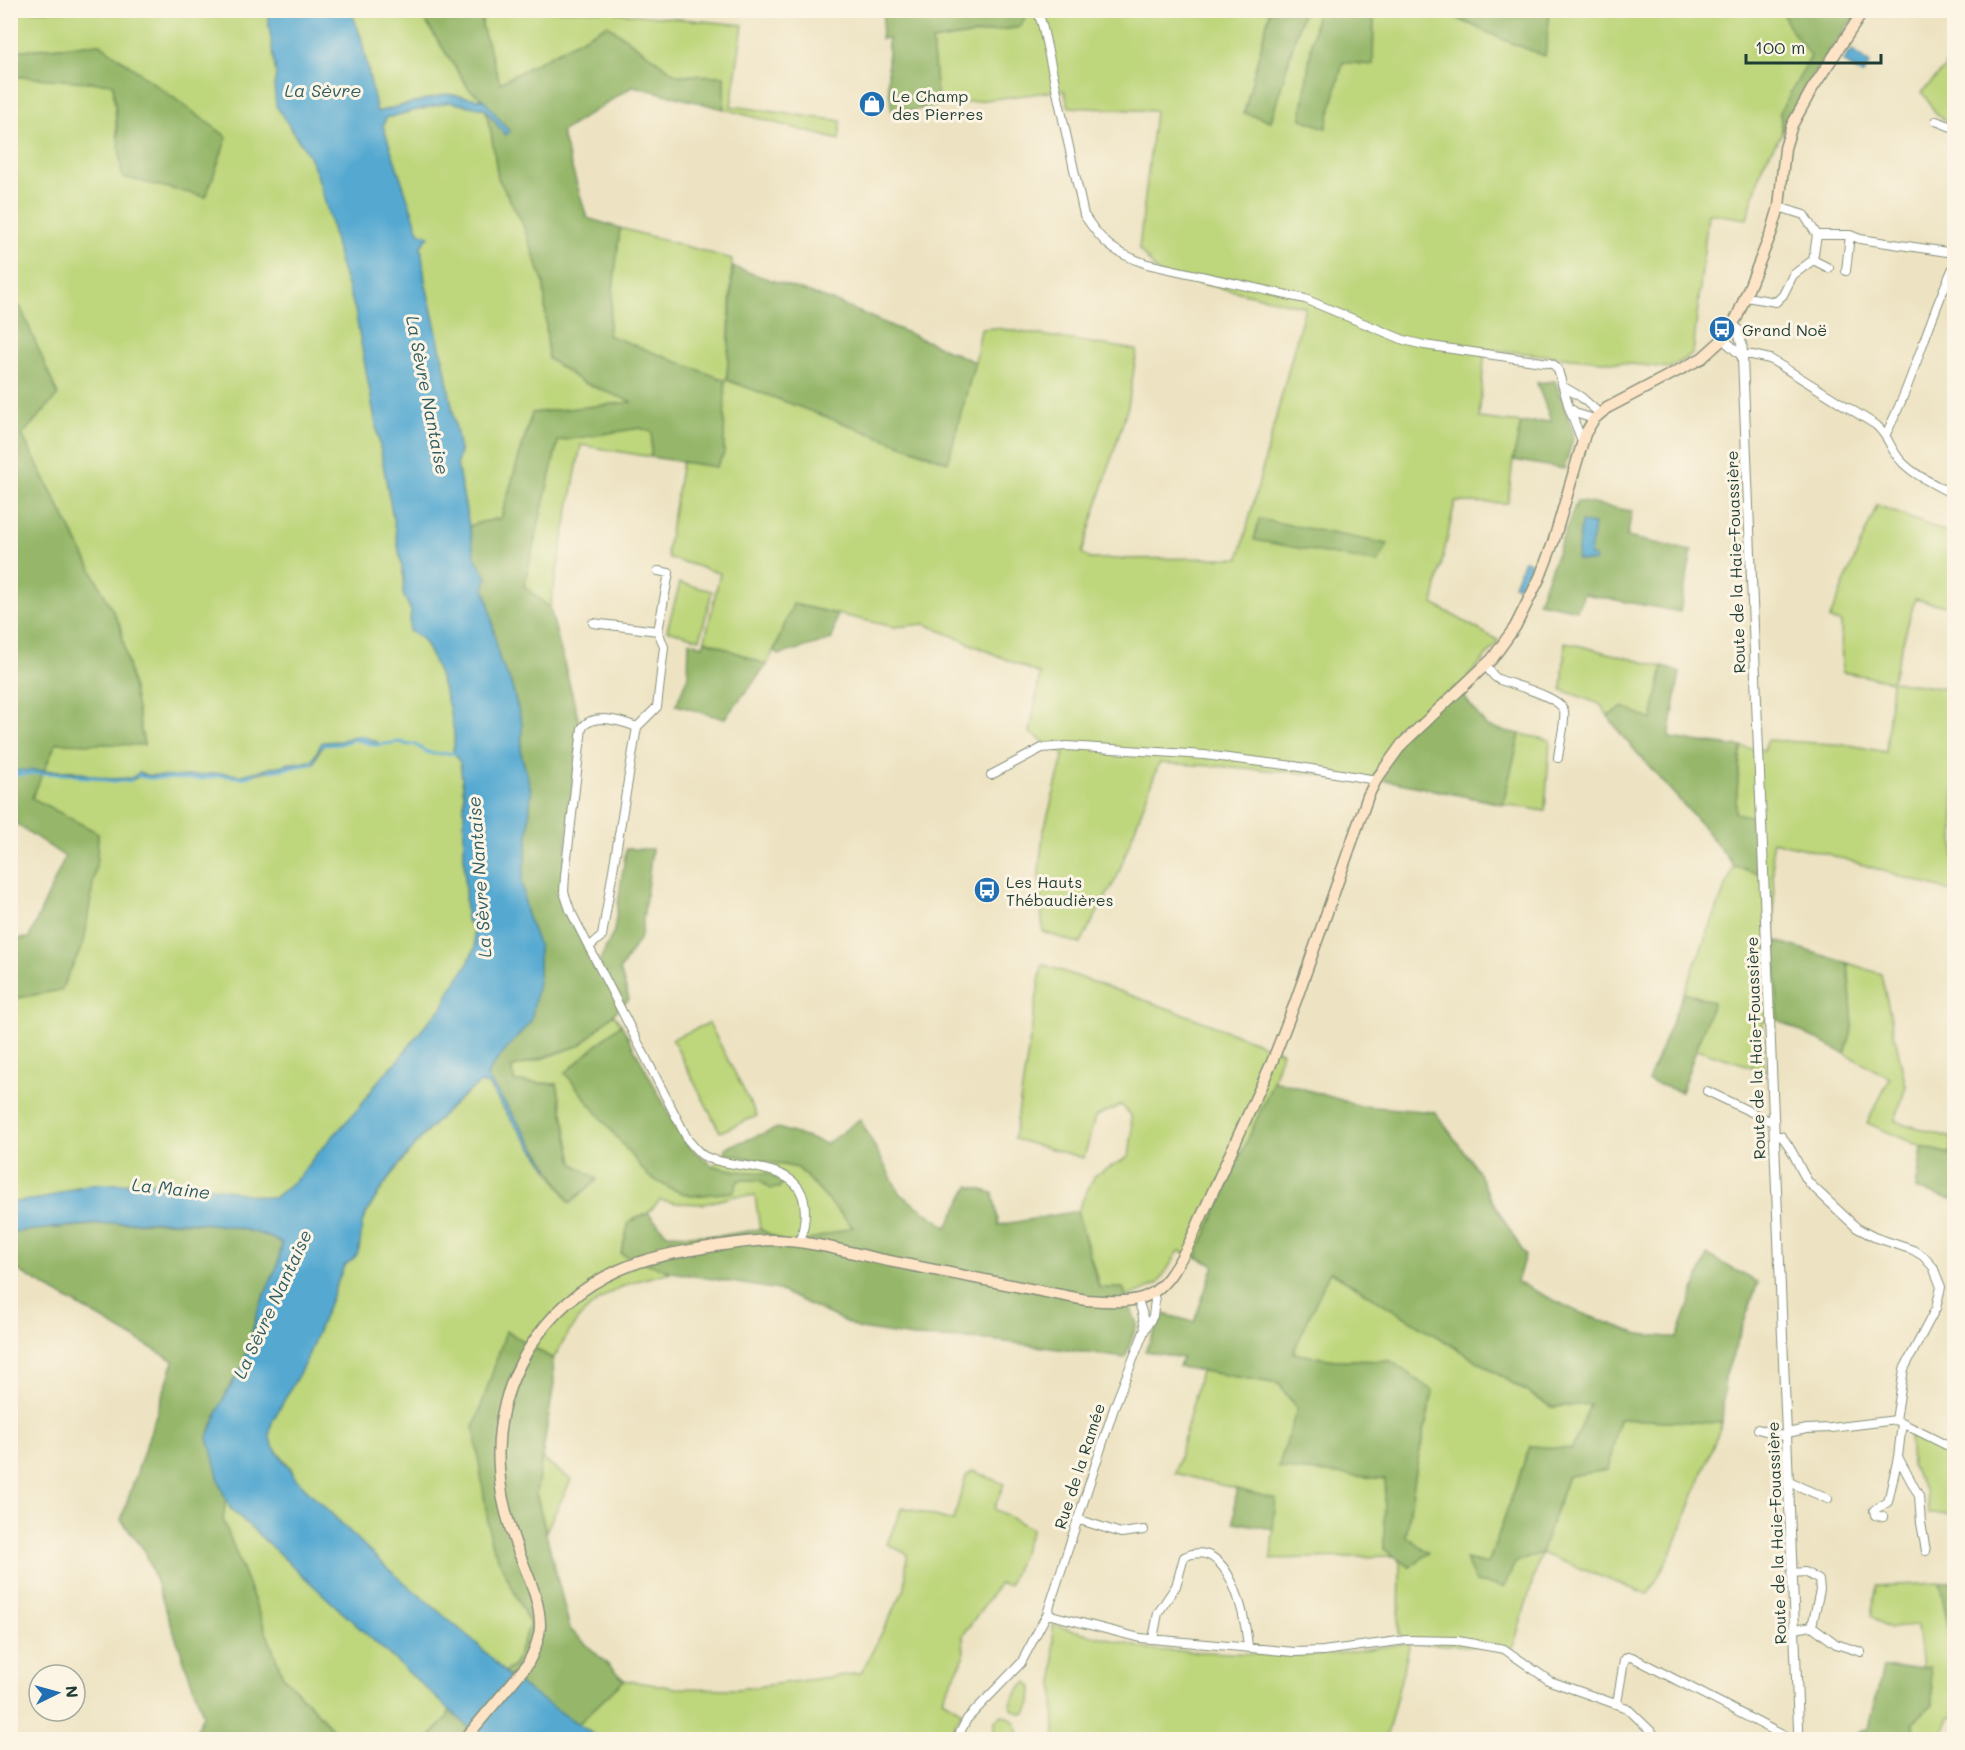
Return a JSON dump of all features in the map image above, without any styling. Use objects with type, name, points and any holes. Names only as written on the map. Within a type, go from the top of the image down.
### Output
[{"type":"main road","points":[[464,1739],[524,1670],[537,1641],[539,1616],[505,1512],[499,1467],[500,1425],[509,1390],[531,1343],[567,1304],[602,1278],[632,1264],[660,1256],[746,1242],[774,1240],[800,1243],[1086,1300],[1130,1302],[1138,1300],[1153,1293],[1174,1270],[1188,1246],[1272,1062],[1295,1003],[1358,821],[1376,780],[1402,744],[1485,665],[1515,627],[1540,577],[1564,511],[1582,441],[1596,416],[1615,403],[1675,374],[1702,358],[1723,339],[1733,324],[1772,231],[1779,207],[1785,148],[1792,125],[1812,88],[1864,10]]},
{"type":"street","points":[[1037,10],[1084,215],[1096,234],[1105,243],[1122,255],[1147,264],[1305,299],[1404,340],[1424,345],[1530,359],[1554,365],[1558,370],[1582,441]]},
{"type":"street","points":[[1936,121],[1954,128]]},
{"type":"street","points":[[1746,297],[1776,302],[1783,295],[1793,275],[1813,260],[1817,235],[1804,215],[1779,207]]},
{"type":"street","points":[[1817,235],[1850,235],[1860,239],[1954,253]]},
{"type":"street","points":[[1846,271],[1850,235]]},
{"type":"street","points":[[1813,260],[1829,268]]},
{"type":"street","points":[[1886,434],[1898,410],[1954,266]]},
{"type":"street","name":"Route de la Haie-Fouassière","points":[[1733,324],[1740,336],[1741,355],[1799,1740]]},
{"type":"street","points":[[1723,339],[1741,355],[1770,359],[1783,366],[1876,425],[1886,434],[1895,454],[1918,475],[1954,495]]},
{"type":"street","points":[[1564,387],[1581,398],[1596,416]]},
{"type":"street","points":[[1569,408],[1578,414],[1596,416]]},
{"type":"street","points":[[589,947],[602,936],[637,727],[657,707],[664,647],[658,631],[669,573],[658,571]]},
{"type":"street","points":[[593,622],[658,631]]},
{"type":"street","points":[[1485,665],[1496,678],[1524,687],[1559,703],[1564,710],[1564,721],[1558,758]]},
{"type":"street","points":[[637,727],[625,722],[594,719],[586,722],[582,728],[564,892],[570,910],[688,1140],[702,1155],[709,1158],[768,1169],[790,1179],[801,1194],[804,1204],[800,1243]]},
{"type":"street","points":[[991,776],[1042,748],[1067,746],[1148,750],[1216,757],[1294,766],[1376,780]]},
{"type":"street","points":[[1707,1091],[1774,1123]]},
{"type":"street","points":[[1774,1136],[1781,1136],[1787,1142],[1809,1183],[1857,1228],[1874,1238],[1913,1250],[1923,1256],[1933,1267],[1941,1287],[1936,1308],[1904,1369],[1898,1457],[1888,1502],[1874,1510],[1875,1515],[1883,1517]]},
{"type":"street","name":"Rue de la Ramée","points":[[956,1740],[968,1719],[1021,1663],[1047,1614],[1114,1405],[1145,1329],[1153,1316],[1155,1300],[1153,1293]]},
{"type":"street","points":[[1138,1300],[1145,1329]]},
{"type":"street","points":[[1758,1429],[1787,1435],[1808,1429],[1899,1422],[1954,1449]]},
{"type":"street","points":[[1898,1457],[1919,1496],[1926,1551]]},
{"type":"street","points":[[1789,1482],[1828,1498]]},
{"type":"street","points":[[1077,1519],[1121,1533],[1144,1530]]},
{"type":"street","points":[[1153,1638],[1158,1613],[1176,1586],[1184,1557],[1190,1554],[1205,1555],[1221,1563],[1236,1590],[1246,1624],[1248,1646]]},
{"type":"street","points":[[1792,1573],[1805,1572],[1819,1580],[1820,1590],[1812,1626]]},
{"type":"street","points":[[1047,1614],[1140,1638],[1295,1652],[1323,1651],[1406,1640],[1458,1641],[1504,1649],[1550,1681],[1627,1708],[1660,1740]]},
{"type":"street","points":[[1795,1629],[1812,1626],[1836,1644],[1861,1652]]},
{"type":"street","points":[[1617,1703],[1624,1661],[1627,1657],[1632,1657],[1792,1740]]},
{"type":"green space","points":[[11,11],[267,11],[276,75],[274,86],[291,130],[308,154],[317,174],[340,264],[355,310],[404,578],[403,594],[411,611],[409,631],[420,637],[427,647],[450,710],[453,750],[460,763],[464,796],[466,918],[473,930],[475,947],[442,1008],[299,1177],[274,1198],[157,1182],[76,1187],[46,1198],[11,1203],[11,999],[61,990],[97,859],[98,833],[31,798],[56,743],[144,744],[120,625],[22,435],[21,308],[11,302],[11,76],[113,83],[117,136],[227,137],[100,44],[11,51]]},
{"type":"green space","points":[[351,11],[419,11],[469,89],[484,100],[447,94],[376,112],[361,37]]},
{"type":"green space","points":[[419,11],[482,11],[482,27],[500,83],[607,25],[677,75],[724,76],[724,109],[633,86],[561,132],[587,218],[620,228],[608,335],[725,380],[724,454],[716,467],[651,457],[652,432],[640,428],[558,441],[524,586],[550,608],[579,722],[561,895],[595,970],[614,931],[626,849],[652,849],[641,936],[620,970],[629,999],[581,1045],[511,1068],[515,1082],[557,1084],[573,1163],[597,1179],[570,1203],[548,1166],[487,1077],[539,977],[539,948],[526,912],[522,882],[531,790],[521,754],[522,724],[511,683],[499,659],[484,588],[487,578],[475,557],[469,527],[501,518],[532,413],[632,402],[582,382],[548,358],[544,284],[522,222],[498,178],[485,109],[505,134],[484,100],[469,89]]},
{"type":"green space","points":[[482,11],[614,11],[743,25],[731,106],[841,121],[839,140],[724,109],[724,76],[677,75],[607,25],[500,83],[482,27]]},
{"type":"green space","points":[[884,11],[1026,11],[1020,27],[932,41],[938,106],[892,114],[888,83],[888,38],[881,39]]},
{"type":"green space","points":[[1026,11],[1270,11],[1244,113],[1271,121],[1303,11],[1318,11],[1301,118],[1325,128],[1343,62],[1373,65],[1374,11],[1442,11],[1545,56],[1550,11],[1783,11],[1788,26],[1812,56],[1780,112],[1782,133],[1763,164],[1747,219],[1708,213],[1693,353],[1670,368],[1485,349],[1479,418],[1521,423],[1513,460],[1508,503],[1455,502],[1433,604],[1499,641],[1371,779],[1159,763],[1117,877],[1080,944],[1043,932],[1039,871],[1043,834],[1064,754],[1030,733],[1040,674],[925,624],[894,627],[794,604],[767,665],[705,640],[720,573],[669,558],[667,551],[682,462],[716,467],[608,335],[620,228],[732,259],[727,380],[947,462],[975,362],[981,329],[996,328],[1137,350],[1128,406],[1082,553],[1090,559],[1239,558],[1305,307],[1159,274],[1139,249],[1155,111],[1069,107],[1064,90],[938,106],[932,41],[1020,27]]},
{"type":"green space","points":[[1270,11],[1303,11],[1271,121],[1244,113]]},
{"type":"green space","points":[[1318,11],[1374,11],[1373,65],[1343,62],[1326,128],[1301,119]]},
{"type":"green space","points":[[1442,11],[1550,11],[1545,56],[1504,40]]},
{"type":"green space","points":[[1783,11],[1858,11],[1812,76],[1782,133],[1780,112],[1811,56],[1788,26]]},
{"type":"green space","points":[[1954,37],[1954,125],[1937,115],[1922,92],[1944,69]]},
{"type":"green space","points":[[100,44],[227,137],[206,197],[122,177],[113,84],[11,76],[11,51]]},
{"type":"green space","points":[[449,102],[485,109],[498,178],[522,222],[544,284],[548,358],[582,382],[633,402],[532,413],[501,518],[469,527],[457,464],[460,451],[445,369],[425,281],[419,232],[383,126],[386,118]]},
{"type":"green space","points":[[733,267],[836,302],[975,362],[948,462],[727,380]]},
{"type":"green space","points":[[10,302],[21,308],[58,395],[22,435],[120,625],[144,745],[56,743],[32,798],[98,833],[97,859],[84,942],[61,990],[11,999],[11,939],[29,938],[65,857],[11,820]]},
{"type":"green space","points":[[1555,381],[1574,435],[1564,469],[1513,460],[1521,423],[1551,421],[1537,383]]},
{"type":"green space","points":[[640,428],[652,432],[651,457],[581,445],[550,608],[524,587],[558,441]]},
{"type":"green space","points":[[1577,501],[1632,511],[1627,537],[1692,551],[1680,612],[1584,594],[1577,610],[1538,602]]},
{"type":"green space","points":[[1877,505],[1950,534],[1954,523],[1954,608],[1915,599],[1892,681],[1842,672],[1841,622],[1829,620]]},
{"type":"green space","points":[[1259,519],[1388,544],[1378,563],[1254,540]]},
{"type":"green space","points":[[680,583],[712,591],[700,639],[667,630]]},
{"type":"green space","points":[[793,604],[837,614],[832,639],[779,655],[774,651]]},
{"type":"green space","points":[[705,640],[767,665],[724,719],[676,705],[688,676],[689,641],[703,646]]},
{"type":"green space","points":[[1565,642],[1663,667],[1652,721],[1623,707],[1608,716],[1600,704],[1562,690]]},
{"type":"green space","points":[[1663,667],[1680,672],[1669,738],[1741,747],[1735,813],[1754,817],[1757,873],[1734,866],[1699,822],[1623,737],[1608,716],[1623,707],[1652,720]]},
{"type":"green space","points":[[1892,681],[1954,690],[1953,892],[1831,855],[1772,841],[1778,1020],[1762,1021],[1765,1071],[1696,1049],[1713,1002],[1684,992],[1734,866],[1757,873],[1735,813],[1741,747],[1764,750],[1767,740],[1849,745],[1886,752]]},
{"type":"green space","points":[[1456,686],[1487,727],[1520,734],[1503,804],[1371,779],[1400,738]]},
{"type":"green space","points":[[1520,734],[1550,740],[1545,811],[1503,804]]},
{"type":"green space","points":[[1776,941],[1848,963],[1853,1027],[1845,1054],[1778,1020]]},
{"type":"green space","points":[[1848,963],[1881,974],[1906,1086],[1895,1121],[1952,1138],[1954,1134],[1950,1154],[1922,1147],[1867,1123],[1890,1078],[1845,1054],[1853,1027]]},
{"type":"green space","points":[[1042,964],[1181,1013],[1282,1052],[1271,1087],[1196,1257],[1179,1251],[1158,1284],[1127,1297],[1123,1288],[1100,1288],[1077,1211],[1095,1175],[1129,1157],[1132,1134],[1131,1115],[1121,1105],[1095,1117],[1084,1158],[1014,1139]]},
{"type":"green space","points":[[1684,992],[1713,1002],[1681,1092],[1648,1081]]},
{"type":"green space","points":[[613,1014],[621,1024],[565,1073],[669,1188],[691,1196],[732,1192],[738,1180],[759,1180],[751,1173],[713,1166],[724,1153],[798,1168],[853,1227],[790,1246],[760,1229],[755,1196],[735,1196],[704,1204],[660,1200],[648,1213],[629,1222],[621,1254],[671,1272],[633,1282],[602,1298],[581,1316],[553,1359],[506,1332],[491,1543],[530,1625],[513,1667],[504,1672],[477,1644],[386,1567],[295,1478],[291,1468],[269,1441],[269,1432],[272,1422],[306,1361],[344,1266],[354,1257],[365,1217],[387,1182],[416,1144],[465,1095],[481,1083],[488,1085],[570,1203],[597,1180],[573,1163],[557,1084],[515,1082],[511,1068],[581,1045]]},
{"type":"green space","points":[[709,1023],[757,1116],[720,1132],[672,1039]]},
{"type":"green space","points":[[621,1024],[685,1143],[713,1166],[736,1171],[768,1173],[783,1183],[779,1188],[770,1189],[759,1180],[739,1180],[733,1192],[691,1196],[669,1188],[648,1176],[565,1073]]},
{"type":"green space","points":[[1274,1080],[1361,1106],[1435,1112],[1476,1168],[1490,1197],[1525,1255],[1517,1282],[1578,1312],[1639,1334],[1677,1338],[1707,1255],[1758,1282],[1725,1377],[1722,1423],[1619,1419],[1608,1470],[1568,1476],[1541,1553],[1515,1563],[1504,1587],[1476,1582],[1465,1559],[1488,1564],[1530,1446],[1572,1449],[1590,1404],[1552,1407],[1330,1271],[1293,1353],[1334,1360],[1391,1361],[1433,1391],[1417,1464],[1406,1536],[1429,1553],[1410,1567],[1384,1549],[1385,1479],[1278,1468],[1297,1409],[1279,1384],[1179,1367],[1182,1358],[1145,1351],[1163,1314],[1194,1322],[1214,1265],[1196,1257]]},
{"type":"green space","points":[[860,1119],[900,1194],[947,1227],[969,1186],[993,1193],[999,1225],[1077,1211],[1099,1288],[1123,1288],[1137,1324],[1125,1358],[992,1340],[913,1337],[860,1329],[779,1290],[671,1272],[621,1254],[629,1222],[648,1213],[667,1234],[720,1236],[760,1229],[790,1246],[853,1227],[798,1168],[724,1153],[727,1147],[778,1128],[826,1144]]},
{"type":"green space","points":[[1952,1138],[1954,1138],[1954,1200],[1916,1189],[1922,1147],[1950,1154]]},
{"type":"green space","points":[[180,1222],[222,1225],[263,1235],[282,1243],[278,1264],[258,1310],[243,1366],[228,1389],[210,1430],[221,1488],[226,1499],[223,1519],[283,1676],[342,1739],[193,1739],[203,1714],[145,1551],[121,1520],[174,1361],[14,1268],[11,1271],[11,1232],[117,1223]]},
{"type":"green space","points":[[1329,1270],[1551,1407],[1591,1404],[1572,1449],[1530,1446],[1488,1564],[1466,1559],[1476,1582],[1514,1563],[1541,1553],[1513,1648],[1410,1643],[1386,1739],[1055,1739],[1053,1625],[1150,1650],[1285,1655],[1334,1654],[1409,1643],[1399,1634],[1400,1560],[1410,1567],[1406,1536],[1417,1464],[1433,1392],[1391,1361],[1334,1360],[1293,1353]]},
{"type":"green space","points":[[506,1331],[553,1359],[554,1383],[536,1494],[570,1629],[624,1680],[578,1724],[519,1685],[504,1672],[513,1667],[530,1625],[491,1543],[474,1428]]},
{"type":"green space","points":[[1201,1371],[1279,1384],[1297,1409],[1386,1479],[1384,1549],[1394,1556],[1271,1559],[1275,1499],[1175,1473]]},
{"type":"green space","points":[[1619,1419],[1722,1423],[1673,1549],[1648,1595],[1541,1553],[1568,1476],[1608,1470]]},
{"type":"green space","points":[[1909,1436],[1949,1453],[1946,1479],[1954,1488],[1954,1514],[1928,1514],[1926,1492],[1911,1465]]},
{"type":"green space","points":[[542,1458],[571,1480],[546,1531],[536,1493]]},
{"type":"green space","points":[[973,1471],[1004,1484],[994,1509],[1032,1529],[1009,1585],[999,1584],[963,1635],[964,1657],[942,1699],[962,1711],[948,1739],[600,1740],[578,1724],[624,1680],[676,1688],[738,1689],[861,1673],[905,1588],[907,1554],[887,1544],[902,1507],[953,1521],[966,1476]]},
{"type":"green space","points":[[1236,1489],[1276,1499],[1273,1529],[1234,1522]]},
{"type":"green space","points":[[226,1499],[230,1508],[450,1710],[446,1720],[427,1739],[342,1739],[283,1676],[223,1519]]},
{"type":"green space","points":[[1954,1581],[1954,1646],[1952,1646],[1940,1583]]},
{"type":"green space","points":[[1940,1583],[1952,1646],[1954,1646],[1954,1718],[1950,1717],[1939,1739],[1917,1739],[1913,1722],[1933,1704],[1929,1667],[1922,1667],[1917,1626],[1889,1628],[1871,1616],[1877,1586]]},
{"type":"green space","points":[[1930,1667],[1933,1704],[1913,1722],[1917,1739],[1855,1739],[1856,1734],[1869,1728],[1883,1668]]},
{"type":"green space","points":[[1027,1682],[1032,1687],[1031,1703],[1026,1713],[1022,1714],[1012,1709],[1010,1703],[1022,1685]]},
{"type":"green space","points":[[450,1710],[482,1739],[427,1740],[446,1720]]},
{"type":"green space","points":[[1002,1715],[1013,1721],[1020,1739],[992,1739],[995,1721]]},
{"type":"water","name":"La Sèvre","points":[[267,11],[351,11],[361,37],[377,112],[447,94],[484,100],[510,132],[505,135],[485,109],[449,102],[386,118],[383,126],[419,232],[429,236],[421,246],[425,281],[445,369],[460,451],[457,464],[475,557],[487,578],[484,588],[499,659],[511,683],[522,724],[521,754],[531,790],[522,882],[526,912],[539,947],[539,977],[531,1021],[490,1069],[487,1077],[549,1170],[488,1085],[481,1083],[449,1109],[400,1163],[364,1218],[357,1253],[344,1266],[306,1361],[272,1422],[270,1439],[276,1452],[295,1478],[386,1567],[474,1641],[510,1678],[600,1739],[482,1739],[230,1508],[221,1488],[208,1437],[221,1403],[243,1366],[258,1310],[278,1264],[282,1243],[253,1232],[221,1225],[186,1222],[112,1223],[11,1232],[10,1203],[46,1198],[86,1185],[157,1182],[203,1185],[274,1198],[299,1177],[442,1008],[475,947],[473,930],[466,918],[464,796],[460,763],[453,750],[450,710],[427,647],[420,637],[409,631],[411,611],[403,594],[404,578],[355,310],[340,264],[317,174],[308,154],[276,106],[274,86],[276,75]]},
{"type":"water","points":[[1851,50],[1870,64],[1862,75],[1843,61]]},
{"type":"water","points":[[1581,522],[1594,524],[1590,556],[1595,557],[1594,562],[1577,560]]},
{"type":"water","points":[[1524,560],[1533,565],[1523,589],[1514,585]]},
{"type":"water","points":[[355,736],[378,742],[376,744],[352,739],[341,743],[325,744],[314,763],[289,766],[243,777],[223,775],[198,778],[150,777],[142,775],[130,781],[87,777],[72,772],[11,773],[11,770],[73,771],[109,779],[131,778],[140,772],[147,775],[174,777],[222,773],[241,775],[290,763],[312,761],[322,742],[340,741]]},
{"type":"waterway","points":[[322,745],[340,744],[353,739],[375,745],[401,742],[408,745],[414,744],[433,754],[456,753]]},
{"type":"waterway","points":[[271,771],[311,764],[313,761]]},
{"type":"waterway","points":[[10,774],[72,774],[109,781],[132,779]]},
{"type":"waterway","points":[[138,776],[200,779],[222,775],[242,778],[253,775]]},
{"type":"place","name":"Le Champ des Pierres","points":[[872,104]]},
{"type":"place","name":"Grand Noë","points":[[1722,329]]},
{"type":"place","name":"Les Hauts Thébaudières","points":[[987,890]]},
{"type":"water label","name":"La Sèvre Nantaise","points":[[428,395]]},
{"type":"water label","name":"La Sèvre Nantaise","points":[[479,877]]},
{"type":"water label","name":"La Maine","points":[[171,1188]]},
{"type":"water label","name":"La Sèvre Nantaise","points":[[272,1304]]}]
